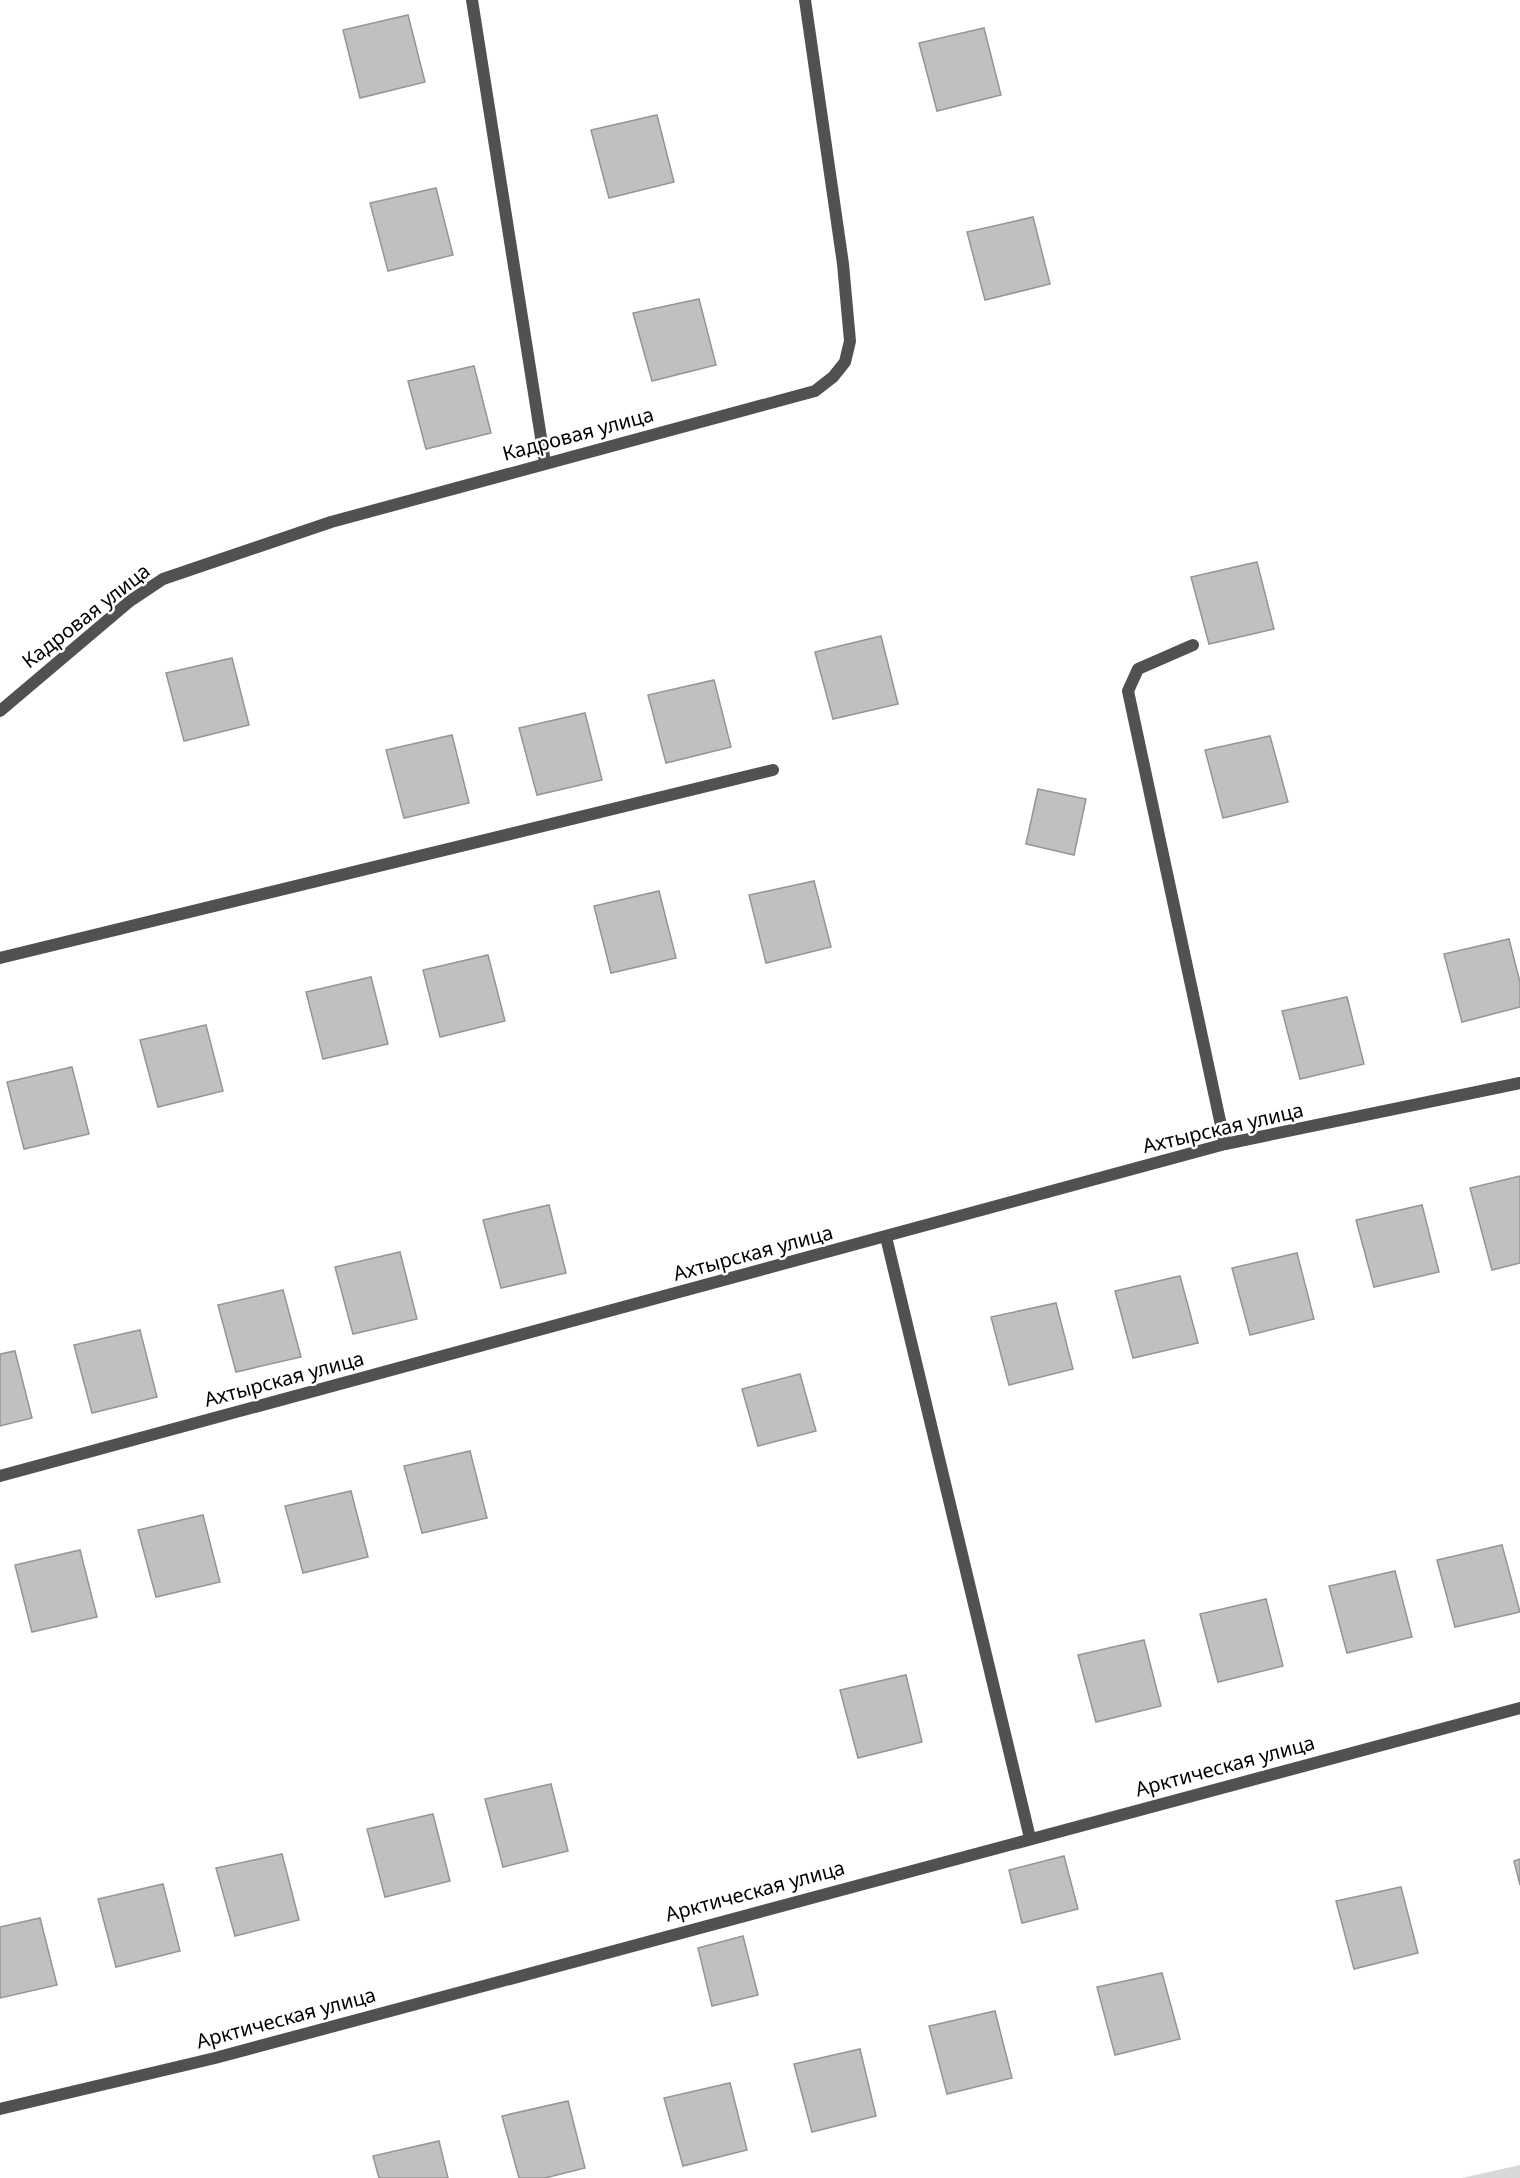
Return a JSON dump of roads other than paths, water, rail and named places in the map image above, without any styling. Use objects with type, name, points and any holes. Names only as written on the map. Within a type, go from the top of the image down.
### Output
[{"type":"street","points":[[472,0],[545,463]]},
{"type":"street","name":"Кадровая улица","points":[[0,711],[130,601],[163,579],[331,522],[815,391],[833,377],[845,362],[850,341],[843,264],[805,0]]},
{"type":"street","points":[[1193,645],[1138,669],[1128,691],[1225,1144]]},
{"type":"street","points":[[0,958],[773,770]]},
{"type":"street","name":"Ахтырская улица","points":[[0,1476],[1225,1144],[1520,1083]]},
{"type":"street","points":[[886,1237],[1030,1838]]},
{"type":"street","name":"Арктическая улица","points":[[0,2109],[215,2058],[1520,1708]]}]
